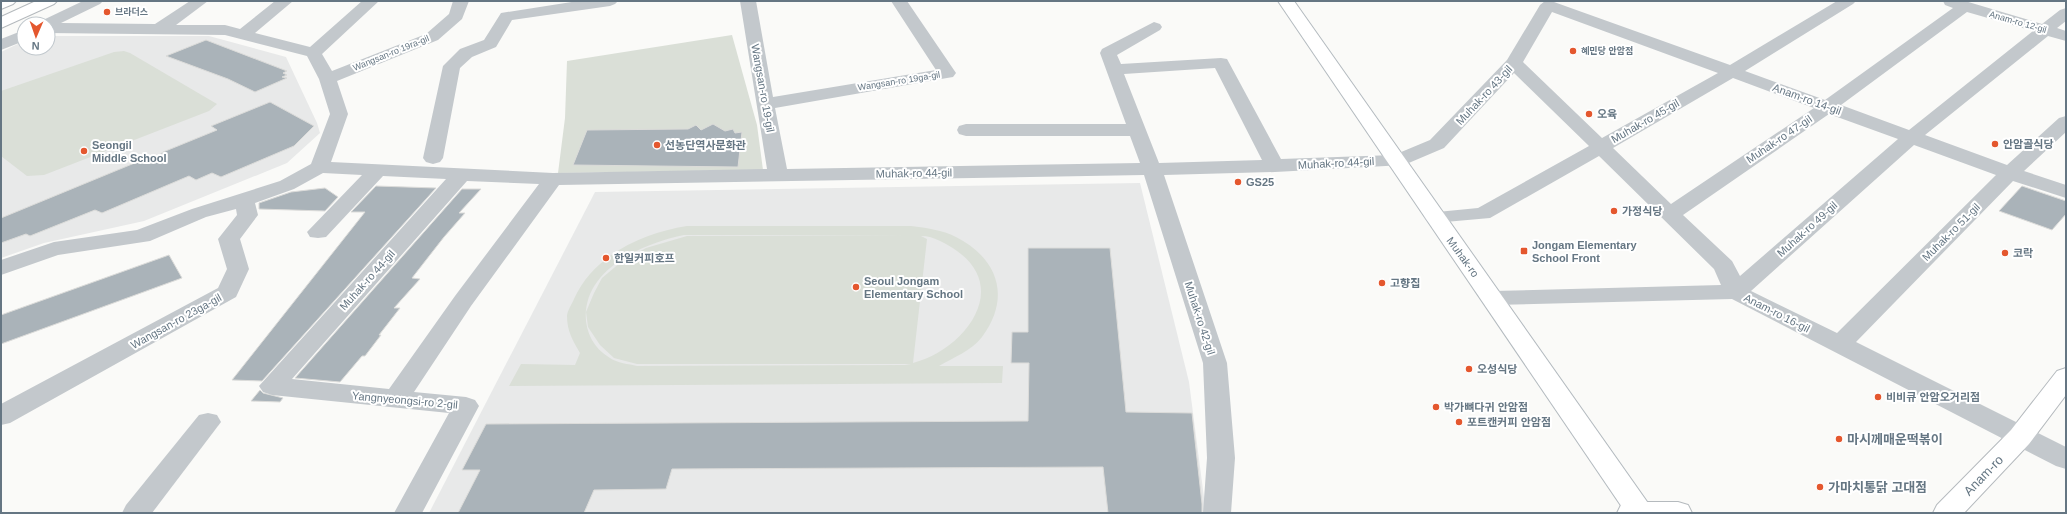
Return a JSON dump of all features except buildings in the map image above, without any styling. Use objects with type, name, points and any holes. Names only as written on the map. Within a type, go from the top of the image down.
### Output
[{"type":"main road","points":[[1,4],[8,1]]},
{"type":"main road","points":[[1,23],[49,1]]},
{"type":"main road","name":"Muhak-ro","points":[[1286,1],[1397,160],[1434,217],[1493,298],[1637,513]]},
{"type":"main road","name":"Anam-ro","points":[[1947,513],[2020,437],[2066,377]]},
{"type":"main road","points":[[1637,513],[1678,513]]},
{"type":"street","points":[[56,20],[95,1]]},
{"type":"street","points":[[157,30],[200,1]]},
{"type":"street","points":[[242,35],[285,1]]},
{"type":"street","points":[[313,53],[371,1]]},
{"type":"street","name":"Wangsan-ro 19ra-gil","points":[[328,79],[432,37],[456,16],[461,1]]},
{"type":"street","points":[[433,158],[452,66],[466,53],[490,43],[507,16],[609,1]]},
{"type":"street","name":"Wangsan-ro 19-gil","points":[[748,1],[778,176]]},
{"type":"street","name":"Wangsan-ro 19ga-gil","points":[[765,104],[947,73],[900,1]]},
{"type":"street","name":"Muhak-ro 45-gil","points":[[1434,217],[1483,214],[1731,72],[1848,1]]},
{"type":"street","name":"Anam-ro 12-gil","points":[[1947,1],[2066,36]]},
{"type":"street","name":"Muhak-ro 43-gil","points":[[1397,160],[1437,144],[1514,63],[1548,5]]},
{"type":"street","name":"Anam-ro 14-gil","points":[[1548,5],[1910,137],[2066,192]]},
{"type":"street","name":"Muhak-ro 47-gil","points":[[1670,214],[1827,107],[1965,6]]},
{"type":"street","name":"Muhak-ro 49-gil","points":[[1736,292],[1910,137],[2066,13]]},
{"type":"street","name":"Muhak-ro 42-gil","points":[[1154,27],[1108,53],[1152,170],[1215,363],[1221,458],[1217,513]]},
{"type":"street","points":[[1,268],[54,249],[142,236],[199,213],[244,200],[287,185],[319,167],[330,142],[339,114],[328,79],[313,53],[225,30],[56,28]]},
{"type":"street","points":[[1,45],[16,38]]},
{"type":"street","points":[[1115,69],[1220,63],[1275,166]]},
{"type":"street","name":"Anam-ro 16-gil","points":[[1514,63],[1724,266],[1736,292],[2020,437]]},
{"type":"street","name":"Muhak-ro 51-gil","points":[[1839,345],[2010,173],[2066,122]]},
{"type":"street","points":[[966,130],[1137,130]]},
{"type":"street","name":"Muhak-ro 44-gil","points":[[319,167],[463,173],[553,179],[1152,170],[1397,160]]},
{"type":"street","points":[[318,232],[379,169]]},
{"type":"street","name":"Muhak-ro 44-gil","points":[[272,386],[463,173]]},
{"type":"street","points":[[395,400],[463,301],[553,179]]},
{"type":"street","name":"Wangsan-ro 23ga-gil","points":[[1,416],[228,292],[238,270],[229,239],[248,215],[244,200]]},
{"type":"street","points":[[1493,298],[1736,292]]},
{"type":"street","name":"Yangnyeongsi-ro 2-gil","points":[[272,386],[395,400],[466,406],[408,513]]},
{"type":"street","points":[[136,513],[208,422]]},
{"type":"street","points":[[2020,437],[2066,459]]},
{"type":"shaded area","points":[[732,35],[757,125],[763,170],[558,173],[565,118],[567,61]]},
{"type":"shaded area","points":[[56,36],[209,36],[286,57],[317,123],[320,133],[287,163],[144,221],[44,243],[1,258],[1,52],[16,45],[16,56],[56,56]]},
{"type":"shaded area","points":[[124,51],[130,53],[217,104],[209,111],[44,175],[27,176],[1,156],[1,91],[114,52]]},
{"type":"shaded area","name":"Seoul Jongam Elementary School","points":[[1140,183],[1189,382],[1206,513],[429,513],[595,192]]},
{"type":"shaded area","points":[[687,226],[911,226],[940,231],[956,237],[971,246],[982,256],[991,268],[996,281],[998,294],[996,308],[991,322],[978,342],[968,350],[939,366],[1003,366],[1002,383],[509,386],[521,364],[575,365],[580,353],[569,331],[567,316],[582,284],[593,270],[606,259],[636,241],[653,234]],"holes":[[[684,235],[908,236],[687,236],[646,248],[621,262],[602,278],[586,312],[591,292],[597,282],[614,265],[636,251],[660,241]],[[921,236],[926,236],[940,241],[957,251],[973,267],[980,283],[980,300],[974,317],[963,333],[948,346],[931,356],[913,363],[927,239]],[[586,312],[588,327],[600,345],[614,358],[637,364],[911,364],[637,366],[613,360],[601,351],[594,343],[589,333],[586,323]]]},
{"type":"pier","points":[[1,1],[57,1],[26,16],[16,16],[16,21],[1,28]]},
{"type":"place","name":"브라더스","points":[[107,12]]},
{"type":"place","name":"혜민당 안암점","points":[[1573,51]]},
{"type":"place","name":"오육","points":[[1589,114]]},
{"type":"place","name":"안암골식당","points":[[1995,144]]},
{"type":"place","name":"선농단역사문화관","points":[[657,145]]},
{"type":"place","name":"Seongil Middle School","points":[[84,151]]},
{"type":"place","name":"GS25","points":[[1238,182]]},
{"type":"place","name":"가정식당","points":[[1614,211]]},
{"type":"place","name":"Jongam Elementary School Front","points":[[1524,251]]},
{"type":"place","name":"코락","points":[[2005,253]]},
{"type":"place","name":"한일커피호프","points":[[606,258]]},
{"type":"place","name":"고향집","points":[[1382,283]]},
{"type":"place","name":"Seoul Jongam Elementary School","points":[[856,287]]},
{"type":"place","name":"오성식당","points":[[1469,369]]},
{"type":"place","name":"비비큐 안암오거리점","points":[[1878,397]]},
{"type":"place","name":"박가뼈다귀 안암점","points":[[1436,407]]},
{"type":"place","name":"포트캔커피 안암점","points":[[1459,422]]},
{"type":"place","name":"마시께매운떡볶이","points":[[1839,439]]},
{"type":"place","name":"가마치통닭 고대점","points":[[1820,487]]}]
